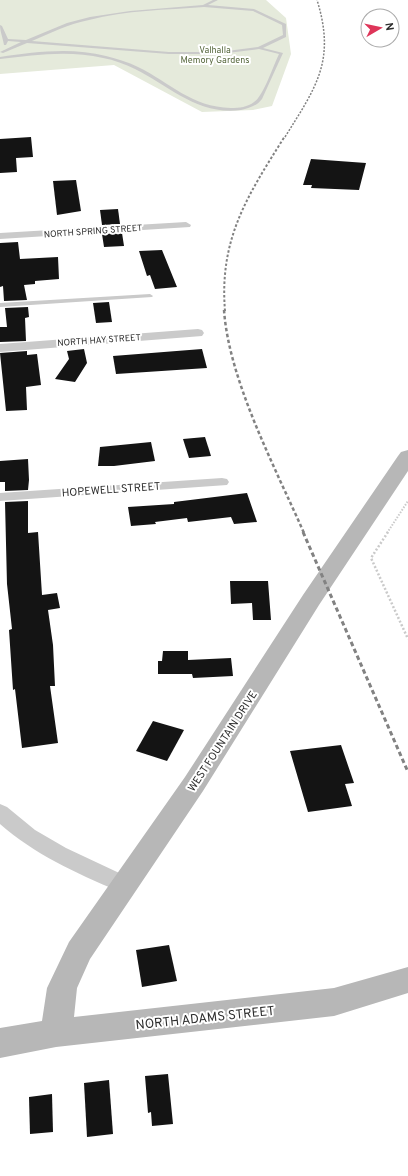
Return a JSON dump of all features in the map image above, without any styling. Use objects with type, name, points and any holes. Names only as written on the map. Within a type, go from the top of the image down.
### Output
[{"type":"street","name":"NORTH SPRING STREET","points":[[0,236],[186,225]]},
{"type":"street","name":"NORTH HAY STREET","points":[[0,348],[198,333]]},
{"type":"street","name":"WEST FOUNTAIN DRIVE","points":[[56,1033],[62,988],[79,951],[194,784],[311,600],[408,456]]},
{"type":"street","name":"HOPEWELL STREET","points":[[0,497],[222,482]]},
{"type":"street","points":[[0,813],[40,845],[86,868],[125,885]]},
{"type":"street","name":"NORTH ADAMS STREET","points":[[0,1043],[56,1033],[334,1002],[408,980]]},
{"type":"lane","points":[[204,6],[216,0]]},
{"type":"lane","points":[[1,53],[68,24],[90,18],[130,12],[204,6],[254,10],[284,24],[285,36],[283,42]]},
{"type":"lane","points":[[0,26],[4,31],[1,53]]},
{"type":"lane","points":[[4,38],[169,53],[219,53],[259,48],[285,36]]},
{"type":"lane","points":[[0,58],[46,51],[74,51],[99,55],[134,66],[185,98],[204,107],[226,110],[246,108],[259,102],[281,53],[282,47]]},
{"type":"lane","points":[[259,48],[281,53]]},
{"type":"lane","points":[[0,305],[150,296]]},
{"type":"path","points":[[408,501],[371,558],[408,639]]},
{"type":"green space","name":"Valhalla Memory Gardens","points":[[0,0],[266,0],[286,18],[291,54],[272,106],[253,110],[202,112],[114,65],[0,74]]},
{"type":"building","points":[[31,137],[33,157],[16,158],[17,172],[0,173],[0,139]]},
{"type":"building","points":[[311,159],[366,163],[359,190],[311,188],[312,185],[303,185]]},
{"type":"building","points":[[76,180],[81,211],[57,215],[53,181]]},
{"type":"building","points":[[118,209],[120,224],[102,225],[100,210]]},
{"type":"building","points":[[122,233],[124,246],[104,247],[102,234]]},
{"type":"building","points":[[18,242],[20,259],[58,257],[59,279],[35,281],[35,284],[24,285],[27,300],[4,301],[3,286],[0,287],[0,243]]},
{"type":"building","points":[[162,250],[177,287],[155,289],[150,275],[147,276],[139,251]]},
{"type":"building","points":[[109,302],[112,322],[96,323],[93,303]]},
{"type":"building","points":[[28,307],[29,317],[25,318],[26,341],[0,342],[0,327],[7,327],[5,308]]},
{"type":"building","points":[[84,349],[87,363],[75,382],[55,379],[69,359],[67,351]]},
{"type":"building","points":[[202,349],[207,368],[116,374],[113,356]]},
{"type":"building","points":[[27,351],[27,355],[37,354],[41,385],[26,387],[27,410],[6,411],[0,353]]},
{"type":"building","points":[[205,437],[211,456],[189,458],[183,439]]},
{"type":"building","points":[[151,442],[155,461],[114,466],[98,466],[100,447]]},
{"type":"building","points":[[28,459],[28,490],[5,491],[5,482],[0,482],[0,461]]},
{"type":"building","points":[[247,493],[257,522],[234,524],[231,517],[188,522],[187,518],[155,522],[156,524],[131,526],[128,507],[174,504],[174,502]]},
{"type":"building","points":[[28,501],[28,533],[38,532],[42,595],[57,593],[60,608],[48,610],[53,645],[55,686],[50,686],[58,743],[22,748],[15,689],[13,690],[9,630],[12,629],[7,584],[5,502]]},
{"type":"building","points":[[230,581],[268,581],[271,620],[253,620],[252,603],[231,604]]},
{"type":"building","points":[[163,651],[188,651],[188,660],[231,658],[233,676],[193,678],[192,674],[158,674],[158,661],[162,661]]},
{"type":"building","points":[[153,721],[184,730],[167,761],[136,751]]},
{"type":"building","points":[[341,745],[354,783],[345,784],[352,806],[308,812],[290,751]]},
{"type":"building","points":[[169,945],[177,981],[142,987],[136,950]]},
{"type":"building","points":[[168,1074],[173,1124],[152,1126],[151,1112],[148,1113],[145,1076]]},
{"type":"building","points":[[109,1080],[113,1134],[87,1137],[84,1083]]},
{"type":"building","points":[[52,1094],[53,1132],[30,1134],[29,1097]]},
{"type":"railway","points":[[285,137],[306,103],[320,73],[324,40],[322,21],[317,0]]},
{"type":"railway","points":[[225,311],[224,285],[227,261],[239,218],[259,178],[285,136]]},
{"type":"railway","points":[[224,310],[228,337],[244,394],[267,452],[304,533]]},
{"type":"railway","points":[[303,532],[408,772]]}]
